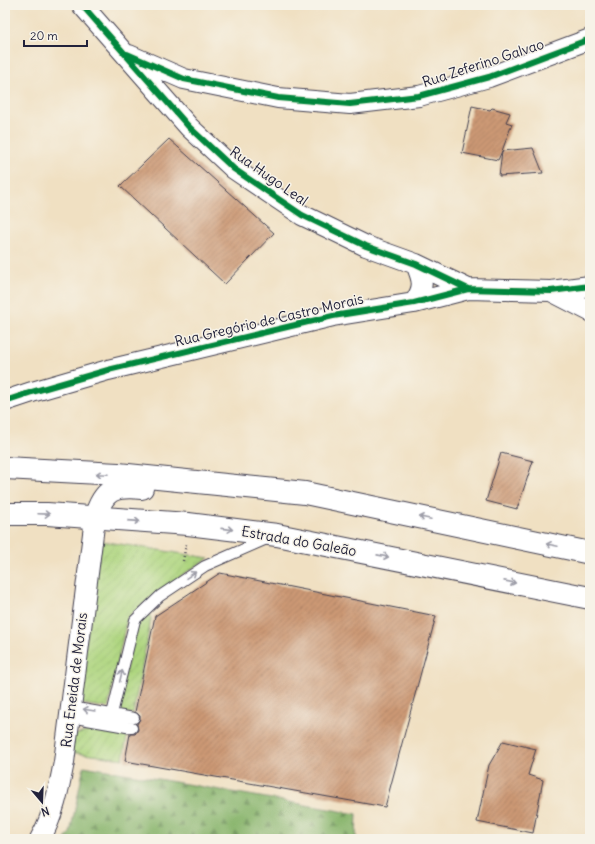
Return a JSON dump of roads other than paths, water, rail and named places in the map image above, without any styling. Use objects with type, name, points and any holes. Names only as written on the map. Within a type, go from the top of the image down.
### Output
[{"type":"main road","points":[[5,468],[118,474],[305,493],[590,553]]},
{"type":"main road","points":[[95,518],[102,499],[116,488],[132,487],[239,497],[305,493]]},
{"type":"main road","name":"Estrada do Galeão","points":[[5,514],[47,514],[188,524],[277,535],[590,598]]},
{"type":"street","name":"Rua Hugo Leal","points":[[82,5],[189,127],[234,169],[302,215],[366,246],[416,264],[468,289]]},
{"type":"street","name":"Rua Zeferino Galvao","points":[[125,54],[184,79],[278,98],[350,104],[419,96],[489,77],[590,40]]},
{"type":"street","points":[[414,303],[420,295],[422,287],[422,278],[416,264]]},
{"type":"street","name":"Rua Gregório de Castro Morais","points":[[5,402],[32,392],[108,370],[309,321],[414,303],[468,289],[551,291],[590,286]]},
{"type":"street","points":[[551,291],[590,311]]},
{"type":"street","name":"Rua Eneida de Morais","points":[[40,839],[45,831],[58,797],[65,755],[95,518]]},
{"type":"lane","points":[[112,714],[135,620],[160,596],[205,566],[277,535]]},
{"type":"lane","points":[[70,712],[112,714],[134,718]]},
{"type":"lane","points":[[70,712],[132,728]]}]
